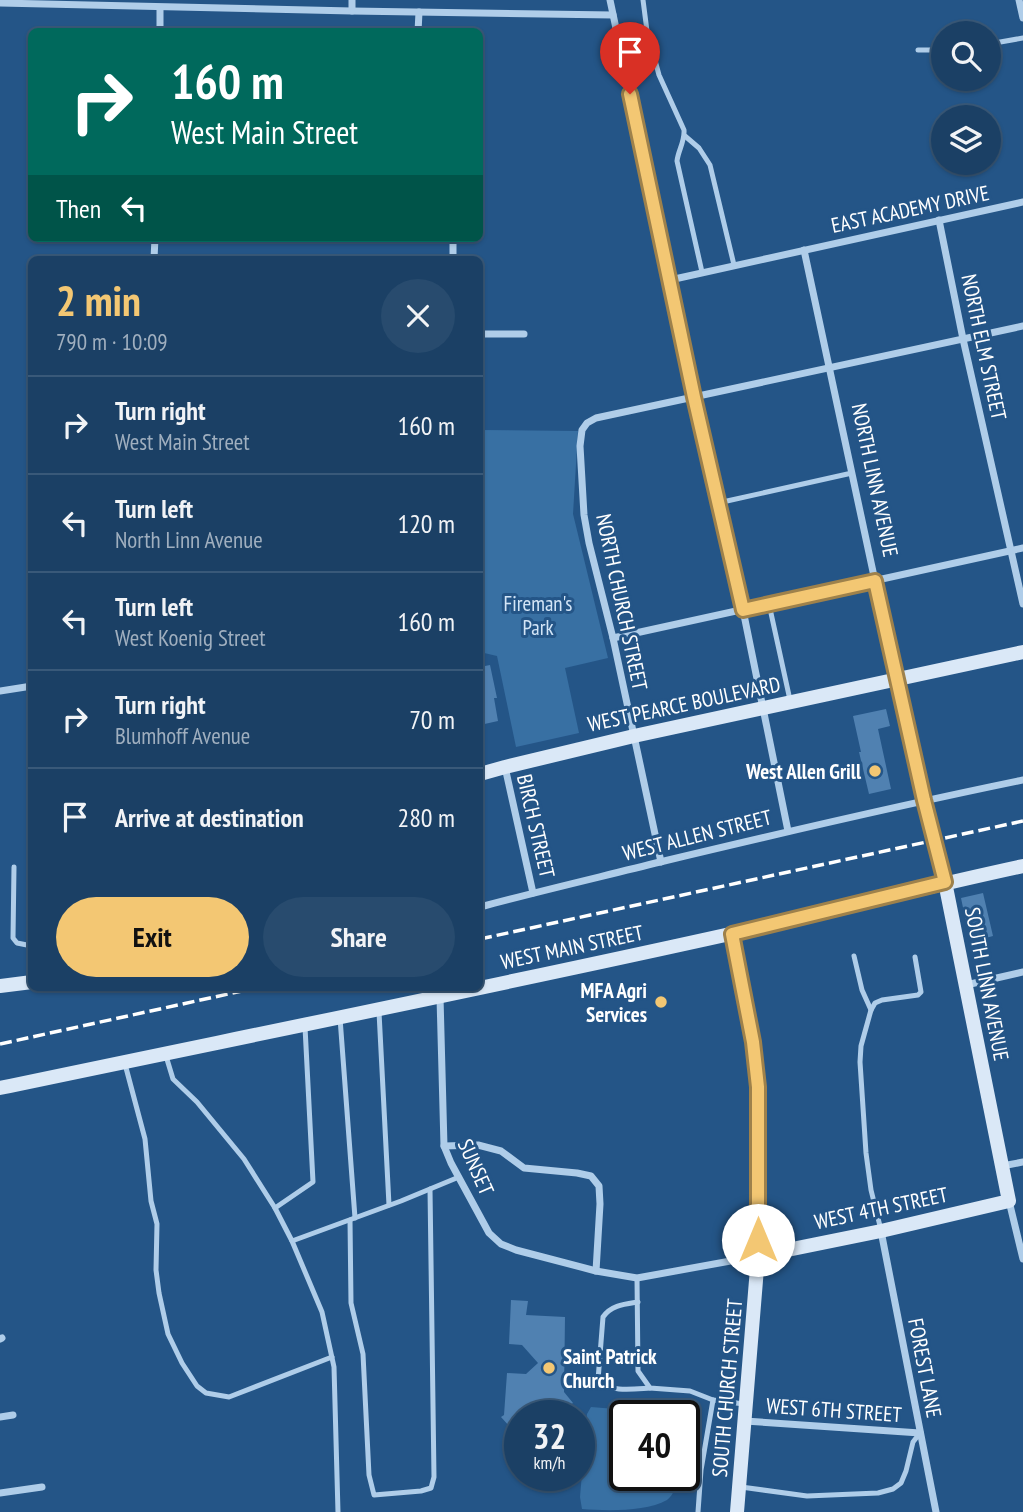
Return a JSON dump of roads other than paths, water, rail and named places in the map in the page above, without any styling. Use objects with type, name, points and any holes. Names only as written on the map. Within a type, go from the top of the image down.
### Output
[{"type":"street","points":[[352,0],[352,11]]},
{"type":"street","points":[[610,0],[694,397],[743,610],[788,831]]},
{"type":"street","points":[[1019,0],[1023,17]]},
{"type":"street","points":[[0,4],[613,15]]},
{"type":"street","points":[[160,8],[160,28]]},
{"type":"street","points":[[418,28],[419,12]]},
{"type":"street","name":"EAST ACADEMY DRIVE","points":[[670,279],[1023,202]]},
{"type":"street","name":"NORTH ELM STREET","points":[[939,220],[1023,604]]},
{"type":"street","name":"NORTH LINN AVENUE","points":[[804,250],[875,581],[945,882]]},
{"type":"street","points":[[694,397],[1023,326]]},
{"type":"street","points":[[483,334],[524,334]]},
{"type":"street","name":"NORTH CHURCH STREET","points":[[661,862],[613,638],[589,544],[584,515],[580,446],[582,430],[596,418],[694,397]]},
{"type":"street","points":[[613,638],[1023,548]]},
{"type":"street","name":"WEST PEARCE BOULEVARD","points":[[483,773],[634,736],[1023,652]]},
{"type":"street","points":[[0,691],[28,687]]},
{"type":"street","name":"BIRCH STREET","points":[[505,767],[533,892]]},
{"type":"street","name":"WEST ALLEN STREET","points":[[483,906],[788,831],[1023,780]]},
{"type":"street","name":"WEST MAIN STREET","points":[[483,988],[732,934],[945,882],[1023,866]]},
{"type":"street","name":"SOUTH LINN AVENUE","points":[[945,882],[1001,1166],[1023,1257]]},
{"type":"street","name":"SOUTH CHURCH STREET","points":[[732,934],[753,1042],[758,1087],[758,1256],[737,1512]]},
{"type":"street","points":[[966,985],[1023,972]]},
{"type":"street","points":[[0,986],[28,982]]},
{"type":"street","name":"WEST MAIN STREET","points":[[0,1088],[468,991]]},
{"type":"street","name":"SUNSET","points":[[440,997],[444,1146],[489,1233],[501,1244],[516,1250],[596,1271]]},
{"type":"street","points":[[444,1146],[478,1144],[501,1151],[524,1168],[591,1176],[599,1186],[600,1204],[596,1271]]},
{"type":"street","points":[[1001,1166],[1023,1162]]},
{"type":"street","name":"WEST 4TH STREET","points":[[596,1271],[637,1278],[881,1231],[1009,1201]]},
{"type":"street","name":"FOREST LANE","points":[[881,1231],[936,1512]]},
{"type":"street","points":[[0,1417],[13,1415]]},
{"type":"street","name":"WEST 6TH STREET","points":[[746,1421],[920,1433]]},
{"type":"street","points":[[0,1493],[42,1487]]},
{"type":"lane","points":[[643,0],[648,39],[659,75],[685,136],[699,148],[710,165],[734,265]]},
{"type":"lane","points":[[1001,42],[1023,38]]},
{"type":"lane","points":[[918,50],[931,50]]},
{"type":"lane","points":[[685,136],[677,162],[702,272]]},
{"type":"lane","points":[[718,503],[852,473]]},
{"type":"lane","points":[[769,604],[790,702]]},
{"type":"lane","points":[[13,867],[13,938],[17,943],[28,945]]},
{"type":"lane","points":[[854,956],[862,990],[871,1010]]},
{"type":"lane","points":[[881,1231],[866,1153],[861,1046],[875,1003],[918,995],[921,992],[915,957]]},
{"type":"lane","points":[[379,1009],[388,1205]]},
{"type":"lane","points":[[340,1017],[352,1219],[351,1303],[363,1354],[369,1475],[374,1495],[432,1488],[430,1189]]},
{"type":"lane","points":[[275,1208],[313,1182],[305,1024]]},
{"type":"lane","points":[[165,1053],[173,1079],[197,1102],[244,1159],[275,1208],[322,1312],[334,1367],[338,1512]]},
{"type":"lane","points":[[124,1061],[145,1139],[151,1201],[157,1224],[158,1282],[168,1334],[197,1386],[206,1393],[229,1397],[331,1357]]},
{"type":"lane","points":[[292,1241],[459,1177]]},
{"type":"lane","points":[[637,1278],[638,1371],[650,1388]]},
{"type":"lane","points":[[638,1302],[618,1305],[607,1311],[603,1317],[598,1380],[604,1386],[690,1391],[713,1400],[747,1404]]},
{"type":"lane","points":[[698,1512],[701,1470],[713,1400]]},
{"type":"lane","points":[[740,1487],[807,1496],[878,1493],[893,1489],[901,1483],[913,1442],[920,1433]]},
{"type":"railway","points":[[483,938],[1023,821]]},
{"type":"railway","points":[[0,1044],[242,991]]},
{"type":"place","name":"West Allen Grill","points":[[875,771]]},
{"type":"place","name":"MFA Agri Services","points":[[661,1002]]},
{"type":"place","name":"Saint Patrick Church","points":[[549,1368]]},
{"type":"park label","name":"Fireman's Park","points":[[538,615]]}]
